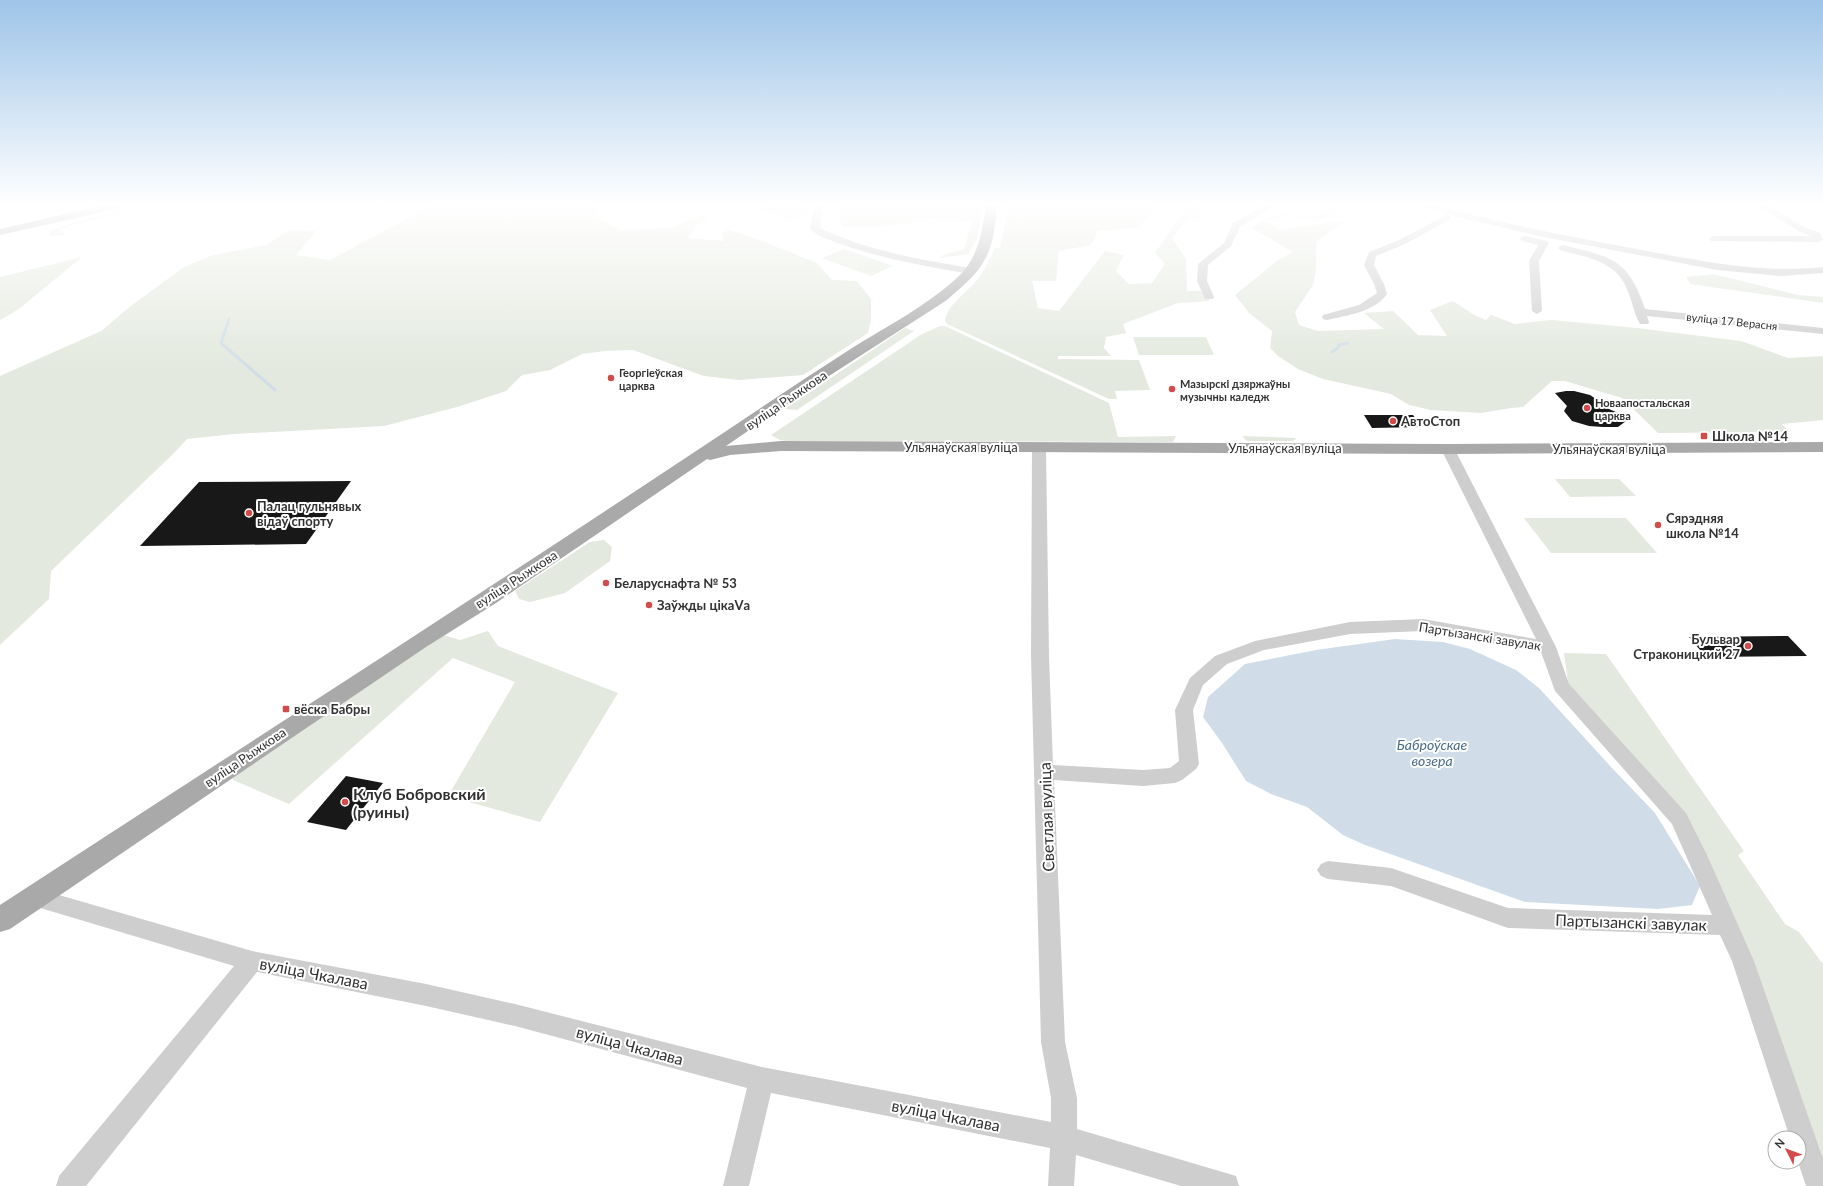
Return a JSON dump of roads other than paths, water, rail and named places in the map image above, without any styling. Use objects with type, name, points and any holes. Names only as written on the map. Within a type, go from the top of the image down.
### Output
[{"type":"main road","name":"вуліца Рыжкова","points":[[0,920],[418,642],[489,598],[696,460],[741,442],[762,415],[942,297],[970,271],[978,261]]},
{"type":"main road","points":[[762,415],[761,430],[765,437],[781,446]]},
{"type":"main road","name":"Ульянаўская вуліца","points":[[741,442],[781,446],[1039,448],[1448,449],[1823,447]]},
{"type":"street","points":[[919,261],[970,271]]},
{"type":"street","points":[[1206,261],[1203,264],[1202,281],[1209,297]]},
{"type":"street","points":[[1327,317],[1361,309],[1374,302],[1382,294],[1379,284],[1369,265],[1370,261]]},
{"type":"street","points":[[1534,261],[1537,311]]},
{"type":"street","points":[[1610,261],[1616,264],[1626,274],[1633,287],[1644,323]]},
{"type":"street","points":[[1691,261],[1778,273],[1801,273],[1823,270]]},
{"type":"street","name":"вуліца 17 Верасня","points":[[1641,312],[1823,331]]},
{"type":"street","name":"Светлая вуліца","points":[[1039,448],[1040,656],[1053,1042],[1064,1098],[1064,1138],[1061,1186]]},
{"type":"street","name":"Партызанскі завулак","points":[[1448,449],[1548,647]]},
{"type":"street","name":"Партызанскі завулак","points":[[1044,772],[1143,778],[1175,775],[1189,764],[1184,710],[1196,682],[1221,660],[1261,644],[1350,628],[1423,625],[1548,647]]},
{"type":"street","points":[[1548,647],[1561,688],[1679,819],[1697,855],[1726,925],[1743,961],[1819,1186]]},
{"type":"street","name":"Партызанскі завулак","points":[[1328,870],[1391,877],[1508,918],[1726,925]]},
{"type":"street","name":"вуліца Чкалава","points":[[36,897],[252,961],[426,995],[515,1015],[762,1080],[1064,1138],[1226,1186]]},
{"type":"street","points":[[69,1186],[252,961]]},
{"type":"street","points":[[736,1186],[762,1080]]},
{"type":"water","name":"Баброўскае возера","points":[[1395,639],[1443,642],[1470,649],[1516,670],[1539,688],[1655,813],[1700,886],[1692,905],[1658,909],[1525,902],[1365,845],[1343,835],[1307,807],[1271,794],[1246,781],[1222,743],[1203,717],[1208,697],[1245,664],[1316,650]]},
{"type":"waterway","points":[[227,326],[229,319]]},
{"type":"waterway","points":[[227,325],[221,343],[275,390]]},
{"type":"waterway","points":[[1332,352],[1338,348],[1339,345],[1348,343]]},
{"type":"place","name":"Георгіеўская царква","points":[[611,378]]},
{"type":"place","name":"Мазырскі дзяржаўны музычны каледж","points":[[1172,389]]},
{"type":"place","name":"Новаапостальская царква","points":[[1587,408]]},
{"type":"place","name":"АвтоСтоп","points":[[1393,421]]},
{"type":"place","name":"Школа №14","points":[[1704,436]]},
{"type":"place","name":"Палац гульнявых відаў спорту","points":[[249,513]]},
{"type":"place","name":"Сярэдняя школа №14","points":[[1658,525]]},
{"type":"place","name":"Беларуснафта № 53","points":[[606,583]]},
{"type":"place","name":"Заўжды цікаVа","points":[[649,605]]},
{"type":"place","name":"Бульвар Страконицкий 27","points":[[1748,646]]},
{"type":"place","name":"вёска Бабры","points":[[286,709]]},
{"type":"place","name":"Клуб Бобровский (руины)","points":[[345,802]]}]
